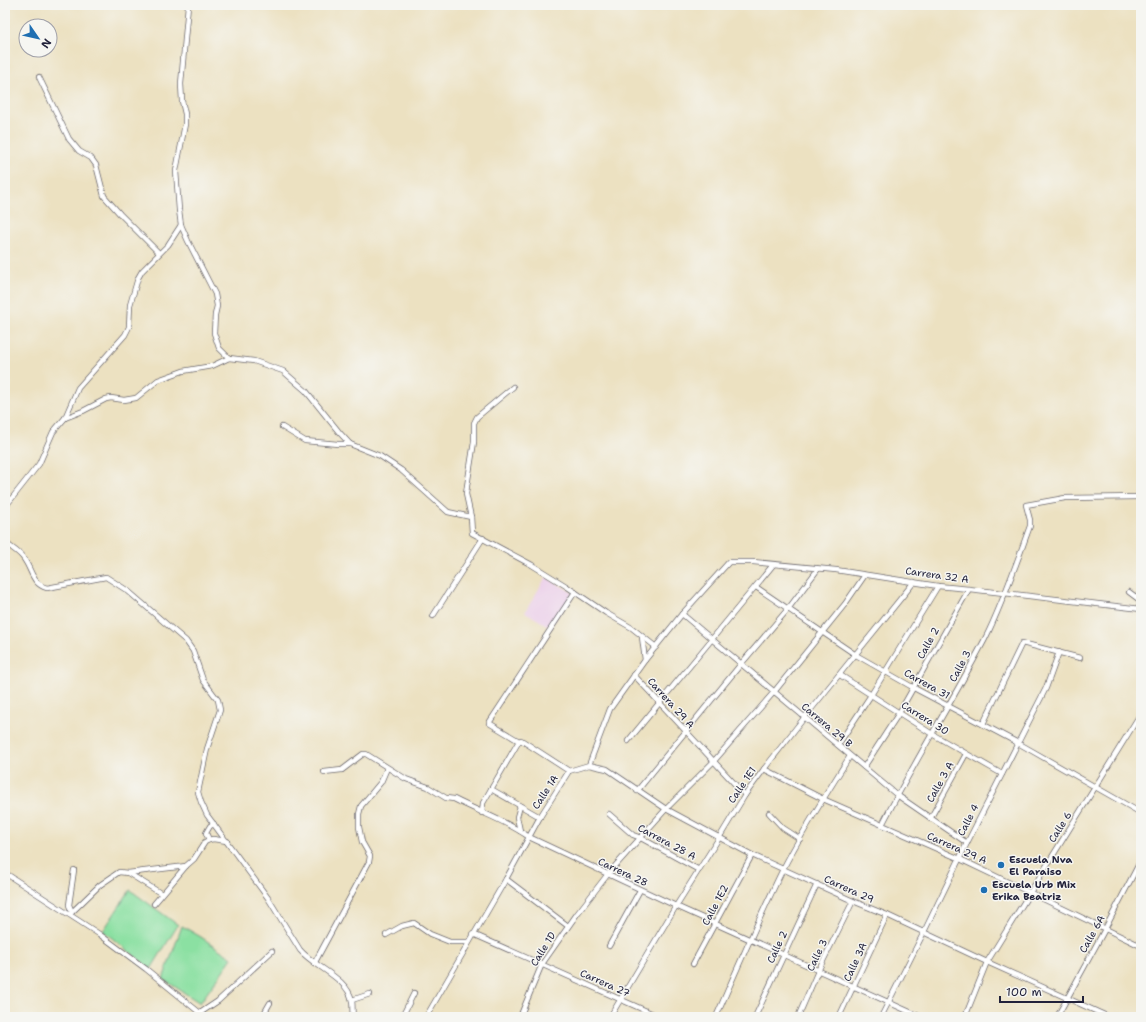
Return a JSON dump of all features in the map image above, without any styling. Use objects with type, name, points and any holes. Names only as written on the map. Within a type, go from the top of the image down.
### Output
[{"type":"street","points":[[188,5],[181,84],[182,101],[186,114],[176,171],[179,210],[181,225],[215,294],[217,306],[214,333],[219,348],[229,358]]},
{"type":"street","points":[[39,77],[68,139],[79,151],[91,158],[96,165],[104,196],[159,253]]},
{"type":"street","points":[[5,507],[39,464],[53,432],[65,418],[78,388],[125,335],[129,327],[130,305],[142,270],[168,245],[181,225]]},
{"type":"street","points":[[65,418],[83,411],[106,399],[111,398],[124,400],[136,398],[158,380],[183,371],[212,366],[229,358],[254,361],[283,372],[306,391],[350,444]]},
{"type":"street","points":[[512,387],[477,418],[474,423],[474,442],[466,494],[471,517],[472,533],[484,538],[532,565],[632,628],[656,646]]},
{"type":"street","points":[[282,427],[305,441],[350,444],[380,456],[401,470],[448,512],[471,517]]},
{"type":"street","name":"Calle 3","points":[[882,825],[897,795],[949,706],[985,638],[1005,593],[1030,526],[1026,505],[1066,498],[1141,497]]},
{"type":"street","points":[[433,616],[484,538]]},
{"type":"street","points":[[5,542],[24,559],[36,583],[47,588],[106,577],[128,591],[186,641],[193,651],[203,680],[220,704],[220,710],[207,749],[198,792],[200,802],[207,815],[268,898],[300,950],[314,964],[332,975],[345,987],[352,1000],[352,1017]]},
{"type":"street","name":"Carrera 32 A","points":[[682,614],[730,561],[836,570],[938,586],[1141,609]]},
{"type":"street","points":[[628,741],[773,565]]},
{"type":"street","points":[[637,791],[788,609],[818,568]]},
{"type":"street","name":"Calle 1D","points":[[520,1017],[542,964],[568,926],[608,874],[666,809],[714,761],[774,692],[865,575]]},
{"type":"street","name":"Calle 1E1","points":[[610,1017],[676,906],[745,795],[804,718],[914,582]]},
{"type":"street","points":[[838,745],[871,695],[938,586]]},
{"type":"street","name":"Carrera 31","points":[[756,587],[856,655],[914,688],[1018,743],[1096,788]]},
{"type":"street","name":"Calle 2","points":[[864,767],[914,688],[969,589]]},
{"type":"street","points":[[569,771],[521,740],[519,741],[489,723],[575,592]]},
{"type":"street","points":[[1129,592],[1141,601]]},
{"type":"street","points":[[589,766],[610,709],[645,660],[682,614]]},
{"type":"street","name":"Carrera 29 B","points":[[682,614],[897,795],[967,843]]},
{"type":"street","points":[[642,637],[645,660]]},
{"type":"street","points":[[983,724],[1023,642],[1080,658]]},
{"type":"street","name":"Calle 4","points":[[881,1017],[1046,688],[1059,652]]},
{"type":"street","name":"Carrera 30","points":[[840,675],[932,734],[1002,774]]},
{"type":"street","name":"Carrera 29 A","points":[[634,676],[745,795]]},
{"type":"street","name":"Calle 6","points":[[965,1017],[987,962],[1141,713]]},
{"type":"street","points":[[482,813],[483,803],[519,741]]},
{"type":"street","name":"Carrera 28","points":[[324,772],[342,770],[363,754],[370,756],[406,779],[421,784],[446,798],[454,799],[640,890],[921,1017]]},
{"type":"street","name":"Calle 3 A","points":[[930,819],[966,754]]},
{"type":"street","points":[[716,1017],[749,940],[784,868],[823,799],[850,756]]},
{"type":"street","name":"Calle 1A","points":[[426,1017],[540,817],[569,771],[589,766]]},
{"type":"street","name":"Carrera 29","points":[[589,766],[607,769],[637,791],[666,809],[752,855],[784,868],[853,901],[887,915],[1109,1017]]},
{"type":"street","points":[[314,964],[369,862],[370,856],[362,842],[359,827],[359,814],[361,806],[381,782],[387,768]]},
{"type":"street","name":"Carrera 29 A","points":[[764,769],[823,799],[960,858],[1141,946]]},
{"type":"street","points":[[1096,788],[1141,813]]},
{"type":"street","points":[[491,789],[540,817]]},
{"type":"street","points":[[520,806],[517,817],[520,831]]},
{"type":"street","points":[[769,813],[783,828],[800,839]]},
{"type":"street","name":"Carrera 28 A","points":[[609,814],[633,835],[699,870]]},
{"type":"street","points":[[209,840],[206,833],[210,826],[214,824]]},
{"type":"street","points":[[154,904],[186,866],[194,859],[205,842],[209,840],[227,842]]},
{"type":"street","name":"Calle 1E2","points":[[693,964],[752,855]]},
{"type":"street","name":"Calle 6A","points":[[1057,1017],[1141,860]]},
{"type":"street","points":[[71,913],[100,885],[117,873],[186,866]]},
{"type":"street","points":[[71,913],[69,905],[74,870]]},
{"type":"street","points":[[5,872],[71,913],[146,968],[205,1017]]},
{"type":"street","points":[[128,873],[162,894]]},
{"type":"street","points":[[506,879],[568,926]]},
{"type":"street","name":"Calle 2","points":[[755,1017],[817,884]]},
{"type":"street","points":[[609,946],[640,890]]},
{"type":"street","name":"Calle 3","points":[[798,1017],[818,971],[853,901]]},
{"type":"street","name":"Calle 3A","points":[[839,1017],[887,915]]},
{"type":"street","points":[[386,935],[402,926],[414,923],[430,934],[450,942],[468,942]]},
{"type":"street","name":"Carrera 27","points":[[473,934],[660,1017]]},
{"type":"street","points":[[200,1013],[218,1001],[272,951]]},
{"type":"street","points":[[402,1017],[414,993]]},
{"type":"street","points":[[352,1000],[370,994]]},
{"type":"street","points":[[262,1017],[270,1002]]},
{"type":"street","points":[[644,1017],[647,1011]]},
{"type":"shaded area","points":[[546,577],[573,593],[550,627],[525,612]]},
{"type":"green space","points":[[130,890],[178,925],[151,969],[103,931]]},
{"type":"green space","points":[[182,926],[232,958],[200,1003],[163,979]]},
{"type":"place","name":"Escuela Nva El Paraiso","points":[[1001,865]]},
{"type":"place","name":"Escuela Urb Mix Erika Beatriz","points":[[984,890]]}]
